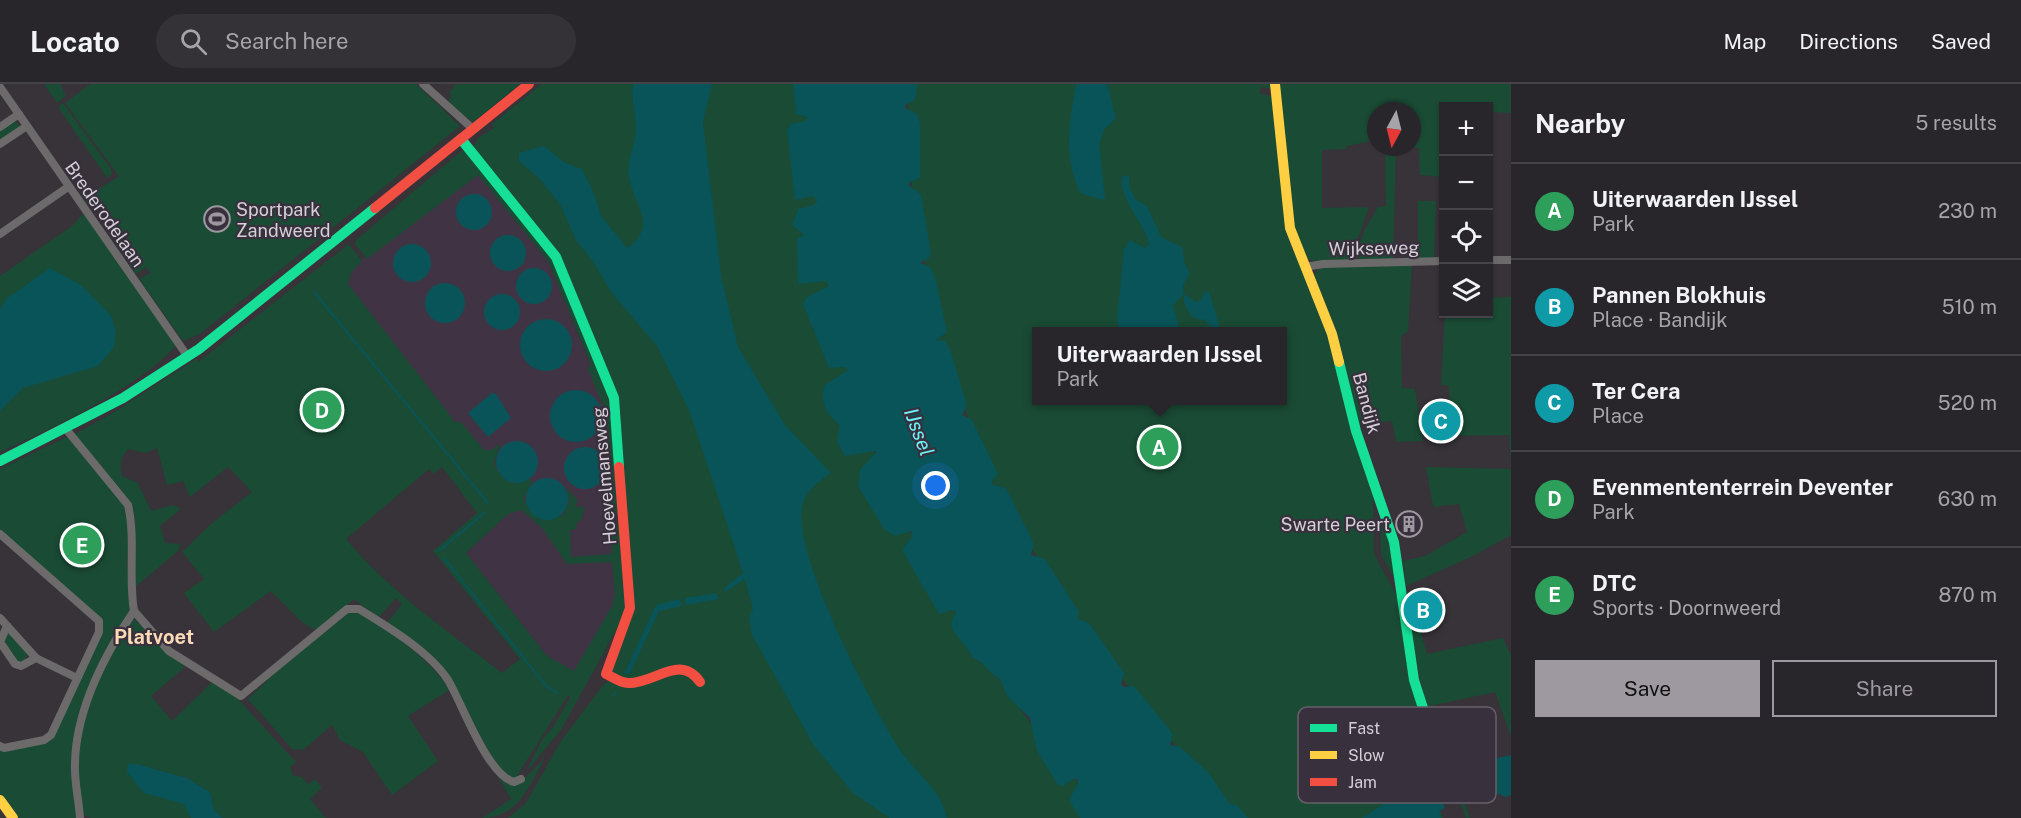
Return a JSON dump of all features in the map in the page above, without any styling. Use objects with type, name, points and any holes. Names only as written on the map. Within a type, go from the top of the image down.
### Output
[{"type":"street","points":[[423,84],[473,129]]},
{"type":"street","points":[[0,461],[66,429],[156,377],[221,331],[529,84]]},
{"type":"street","name":"Bandijk","points":[[1275,84],[1287,215],[1332,334],[1356,431],[1394,542],[1414,680],[1423,707]]},
{"type":"street","name":"Brederodelaan","points":[[0,87],[187,355]]},
{"type":"street","points":[[0,127],[19,114]]},
{"type":"street","points":[[0,144],[27,126]]},
{"type":"street","name":"Hoevelmansweg","points":[[461,139],[556,257],[614,398],[630,608],[606,674],[630,683],[684,668],[694,672],[700,682]]},
{"type":"street","points":[[0,234],[68,187]]},
{"type":"street","points":[[1493,260],[1511,260]]},
{"type":"street","name":"Wijkseweg","points":[[1305,267],[1439,261]]},
{"type":"street","points":[[66,429],[128,505],[131,518],[130,589],[134,611],[169,651],[241,696],[347,609],[359,609],[438,667],[453,691],[472,733],[504,776],[514,782],[521,779]]},
{"type":"street","points":[[0,534],[99,621],[99,632],[51,735],[45,740],[4,748],[0,746]]},
{"type":"street","points":[[80,818],[74,766],[82,718],[116,638],[134,611]]},
{"type":"street","points":[[0,618],[36,658],[77,678]]},
{"type":"street","points":[[7,626],[0,642],[15,664],[21,666],[36,658]]},
{"type":"street","points":[[0,800],[8,816]]},
{"type":"shaded area","points":[[474,169],[548,261],[611,415],[614,522],[625,604],[585,678],[547,656],[466,553],[508,514],[335,281]]},
{"type":"green space","points":[[44,84],[60,84],[66,96],[57,103]]},
{"type":"green space","name":"Sportpark Zandweerd","points":[[90,84],[416,84],[460,126],[200,334],[183,341],[142,283],[140,278],[151,273],[145,267],[136,274],[116,245],[129,246],[93,200],[87,204],[83,199],[119,176],[65,103]]},
{"type":"green space","points":[[456,84],[520,84],[473,122],[448,104],[451,95],[449,93]]},
{"type":"green space","points":[[542,84],[808,84],[813,170],[839,328],[848,371],[867,432],[891,492],[952,608],[988,664],[1026,718],[1107,818],[508,818],[526,803],[561,741],[604,684],[609,681],[630,615],[620,411],[563,262],[473,148],[478,138],[494,128],[492,124]]},
{"type":"green space","points":[[907,84],[1272,84],[1272,89],[1261,87],[1259,93],[1274,97],[1283,193],[1329,331],[1373,488],[1374,554],[1402,605],[1420,707],[1298,707],[1298,803],[1438,803],[1443,818],[1243,818],[1175,745],[1076,621],[994,486],[938,339],[912,186]]},
{"type":"green space","points":[[1278,84],[1511,84],[1511,113],[1493,112],[1493,102],[1439,102],[1439,177],[1420,175],[1421,102],[1367,102],[1367,142],[1347,146],[1346,149],[1322,150],[1322,208],[1369,207],[1351,258],[1347,260],[1322,262],[1306,257],[1299,245],[1294,226],[1286,175]]},
{"type":"green space","points":[[63,103],[111,169],[112,174],[107,178],[58,107]]},
{"type":"green space","points":[[15,120],[20,127],[0,141],[0,130]]},
{"type":"green space","points":[[465,148],[548,248],[608,390],[618,515],[607,516],[605,485],[611,470],[609,443],[605,433],[607,425],[603,405],[588,369],[591,365],[548,261],[478,175],[367,259],[355,244],[356,240]]},
{"type":"green space","points":[[1385,156],[1396,156],[1393,260],[1363,261],[1359,258],[1359,251],[1364,231],[1378,207],[1386,206]]},
{"type":"green space","points":[[1418,201],[1436,201],[1434,259],[1418,259]]},
{"type":"green space","points":[[84,213],[176,346],[152,368],[95,405],[0,452],[0,276],[72,226]]},
{"type":"green space","points":[[349,244],[362,261],[351,273],[348,284],[456,423],[460,421],[484,450],[492,450],[501,443],[494,463],[500,474],[508,481],[518,483],[530,479],[532,482],[524,498],[529,511],[542,520],[563,515],[569,502],[567,488],[578,501],[575,505],[578,508],[581,505],[584,509],[576,529],[570,530],[571,557],[612,554],[610,523],[614,521],[622,526],[627,610],[561,730],[526,772],[543,738],[554,726],[570,697],[568,695],[515,779],[505,775],[488,751],[452,683],[387,623],[402,604],[396,598],[378,618],[354,599],[317,631],[303,623],[271,591],[214,632],[184,593],[204,579],[182,552],[212,523],[252,492],[228,467],[190,497],[183,481],[167,485],[157,448],[145,453],[129,449],[126,451],[121,461],[122,476],[138,483],[151,511],[173,505],[181,509],[160,526],[165,543],[180,544],[178,551],[134,588],[135,519],[128,499],[75,434],[116,411],[196,359],[198,362]],"holes":[[[442,467],[477,513],[433,551],[520,659],[502,673],[400,594],[346,539],[429,469],[433,474]],[[521,510],[542,528],[567,564],[612,562],[615,594],[612,606],[574,671],[547,656],[466,553],[508,514]]]},
{"type":"green space","points":[[1412,264],[1408,331],[1401,336],[1402,388],[1415,389],[1423,441],[1396,442],[1392,421],[1359,425],[1339,341],[1314,275],[1319,268]]},
{"type":"green space","points":[[1511,297],[1511,464],[1509,435],[1452,436],[1449,386],[1441,385],[1445,318],[1493,318],[1493,298]]},
{"type":"green space","points":[[69,436],[123,503],[130,526],[127,564],[130,609],[112,641],[76,738],[78,818],[18,818],[0,794],[0,749],[47,743],[51,739],[103,627],[100,619],[0,530],[0,469]]},
{"type":"green space","points":[[1426,467],[1511,469],[1511,535],[1471,557],[1406,586],[1403,561],[1425,556],[1467,532],[1459,504],[1433,507]]},
{"type":"green space","points":[[1380,506],[1400,589],[1381,555]]},
{"type":"green space","points":[[1409,604],[1413,604],[1427,654],[1503,638],[1511,655],[1511,736],[1495,692],[1426,707],[1416,660]]},
{"type":"green space","points":[[354,612],[378,624],[407,645],[433,669],[449,690],[408,716],[438,761],[392,795],[363,752],[340,740],[332,725],[303,750],[292,749],[248,699],[276,672],[348,613]]},
{"type":"green space","points":[[134,619],[185,667],[151,696],[172,721],[212,682],[237,698],[296,762],[290,767],[293,775],[301,777],[309,784],[314,779],[322,787],[310,799],[326,818],[223,818],[214,810],[210,792],[187,778],[137,764],[188,807],[191,818],[92,818],[83,815],[77,766],[79,736],[106,662]]},
{"type":"green space","points":[[7,631],[28,654],[23,663],[16,661],[3,640]]},
{"type":"green space","points":[[545,758],[528,789],[514,806],[495,817],[482,818],[511,799],[498,776],[509,783],[522,781]]},
{"type":"green space","points":[[1461,803],[1464,803],[1470,818],[1466,818]]},
{"type":"water","points":[[633,84],[712,84],[703,122],[721,276],[738,347],[785,425],[831,473],[811,490],[803,503],[802,525],[808,555],[852,663],[898,747],[939,798],[947,818],[890,818],[853,793],[813,744],[752,635],[749,617],[753,609],[745,579],[725,592],[724,588],[743,573],[689,410],[657,346],[611,292],[594,263],[576,240],[561,206],[540,179],[519,161],[519,153],[544,146],[565,163],[582,169],[594,193],[601,216],[627,248],[637,239],[642,231],[643,223],[628,171],[636,132]]},
{"type":"water","name":"IJssel","points":[[793,84],[917,84],[915,100],[906,104],[905,108],[917,114],[920,124],[920,178],[910,182],[909,185],[921,195],[931,253],[929,258],[920,263],[930,267],[935,277],[947,332],[936,340],[945,341],[951,352],[967,406],[962,415],[972,420],[998,474],[992,481],[993,485],[1006,488],[1034,544],[1031,555],[1045,559],[1079,612],[1077,619],[1089,623],[1124,673],[1121,684],[1124,687],[1134,686],[1173,734],[1170,745],[1180,747],[1207,771],[1230,804],[1237,805],[1248,818],[1080,818],[1069,800],[1078,784],[1077,779],[1063,786],[1058,785],[1037,751],[1030,718],[1008,697],[999,678],[973,658],[958,637],[951,624],[956,612],[952,610],[939,614],[902,550],[912,537],[911,531],[895,536],[884,529],[858,486],[860,470],[876,452],[845,456],[837,442],[840,425],[825,407],[823,391],[825,385],[848,370],[844,367],[829,368],[803,304],[806,298],[829,286],[826,281],[798,284],[797,239],[804,235],[792,225],[798,209],[814,205],[817,201],[813,196],[795,200],[787,131],[791,124],[805,121],[808,117],[796,114]]},
{"type":"water","points":[[1076,84],[1107,84],[1116,118],[1104,130],[1099,145],[1105,198],[1102,200],[1080,193],[1071,165],[1069,139]]},
{"type":"water","points":[[1124,175],[1129,176],[1129,186],[1135,199],[1147,206],[1161,237],[1182,247],[1185,264],[1190,272],[1183,286],[1184,294],[1173,305],[1179,327],[1118,327],[1117,319],[1124,249],[1130,240],[1145,248],[1149,243],[1126,198],[1122,181]]},
{"type":"water","points":[[474,194],[487,199],[492,212],[487,225],[474,230],[461,225],[456,212],[461,199]]},
{"type":"water","points":[[508,235],[521,240],[526,253],[521,266],[508,271],[495,266],[490,253],[495,240]]},
{"type":"water","points":[[412,244],[419,245],[425,250],[430,256],[430,270],[425,276],[419,281],[412,282],[405,281],[399,276],[394,270],[393,263],[394,256],[399,250],[405,245]]},
{"type":"water","points":[[50,268],[81,285],[111,316],[116,332],[114,347],[98,366],[23,388],[0,411],[0,310],[6,299]]},
{"type":"water","points":[[534,268],[547,273],[552,286],[547,299],[534,304],[521,299],[516,286],[521,273]]},
{"type":"water","points":[[445,283],[459,289],[465,303],[459,317],[445,323],[431,317],[425,303],[431,289]]},
{"type":"water","points":[[1209,291],[1220,327],[1210,327],[1206,321],[1192,317],[1184,303],[1184,294],[1196,302]]},
{"type":"water","points":[[502,294],[515,299],[520,312],[515,325],[502,330],[489,325],[484,312],[489,299]]},
{"type":"water","points":[[546,319],[560,323],[568,331],[572,345],[568,359],[560,367],[546,371],[532,367],[524,359],[520,345],[524,331],[532,323]]},
{"type":"water","points":[[571,390],[581,390],[595,397],[602,416],[595,435],[581,442],[571,442],[561,438],[554,431],[550,421],[550,411],[554,401],[561,394]]},
{"type":"water","points":[[492,393],[496,394],[511,418],[488,437],[468,413]]},
{"type":"water","points":[[517,441],[532,447],[538,462],[532,477],[517,483],[502,477],[496,462],[502,447]]},
{"type":"water","points":[[585,447],[600,453],[606,468],[600,483],[585,489],[570,483],[564,468],[570,453]]},
{"type":"water","points":[[547,478],[562,484],[568,499],[562,514],[547,520],[532,514],[526,499],[532,484]]},
{"type":"water","points":[[716,593],[719,599],[686,605],[685,598]]},
{"type":"water","points":[[680,599],[682,606],[659,611],[630,673],[624,674],[656,605]]},
{"type":"water","points":[[1511,755],[1511,795],[1506,797],[1496,793],[1496,758]]},
{"type":"water","points":[[128,764],[137,764],[187,778],[210,792],[214,810],[223,818],[191,818],[184,804],[144,793],[127,772]]},
{"type":"water","points":[[1385,803],[1443,803],[1445,808],[1439,811],[1441,818],[1362,818]]},
{"type":"waterway","points":[[314,292],[488,503]]},
{"type":"waterway","points":[[439,551],[484,513]]},
{"type":"waterway","points":[[444,558],[546,686],[557,693]]},
{"type":"waterway","points":[[613,696],[616,692]]},
{"type":"traffic: fast","points":[[461,139],[556,257],[614,398],[619,467]]},
{"type":"traffic: fast","points":[[0,461],[123,398],[199,349],[375,208]]},
{"type":"traffic: fast","points":[[1339,362],[1356,431],[1394,542],[1414,680],[1423,707]]},
{"type":"traffic: slow","points":[[1275,84],[1290,228],[1332,334],[1339,362]]},
{"type":"traffic: slow","points":[[0,800],[13,818]]},
{"type":"traffic: jam","points":[[375,208],[529,84]]},
{"type":"traffic: jam","points":[[619,467],[630,608],[606,674],[628,683],[638,682],[666,672],[684,670],[700,682]]},
{"type":"place","name":"Sportpark Zandweerd","points":[[217,219]]},
{"type":"place","name":"Evenmententerrein Deventer","points":[[322,410]]},
{"type":"place","name":"Ter Cera","points":[[1441,421]]},
{"type":"place","name":"Uiterwaarden IJssel","points":[[1159,447]]},
{"type":"place","name":"Swarte Peert","points":[[1409,524]]},
{"type":"place","name":"DTC","points":[[82,545]]},
{"type":"place","name":"Pannen Blokhuis","points":[[1423,610]]},
{"type":"district","name":"Platvoet","points":[[154,637]]}]
